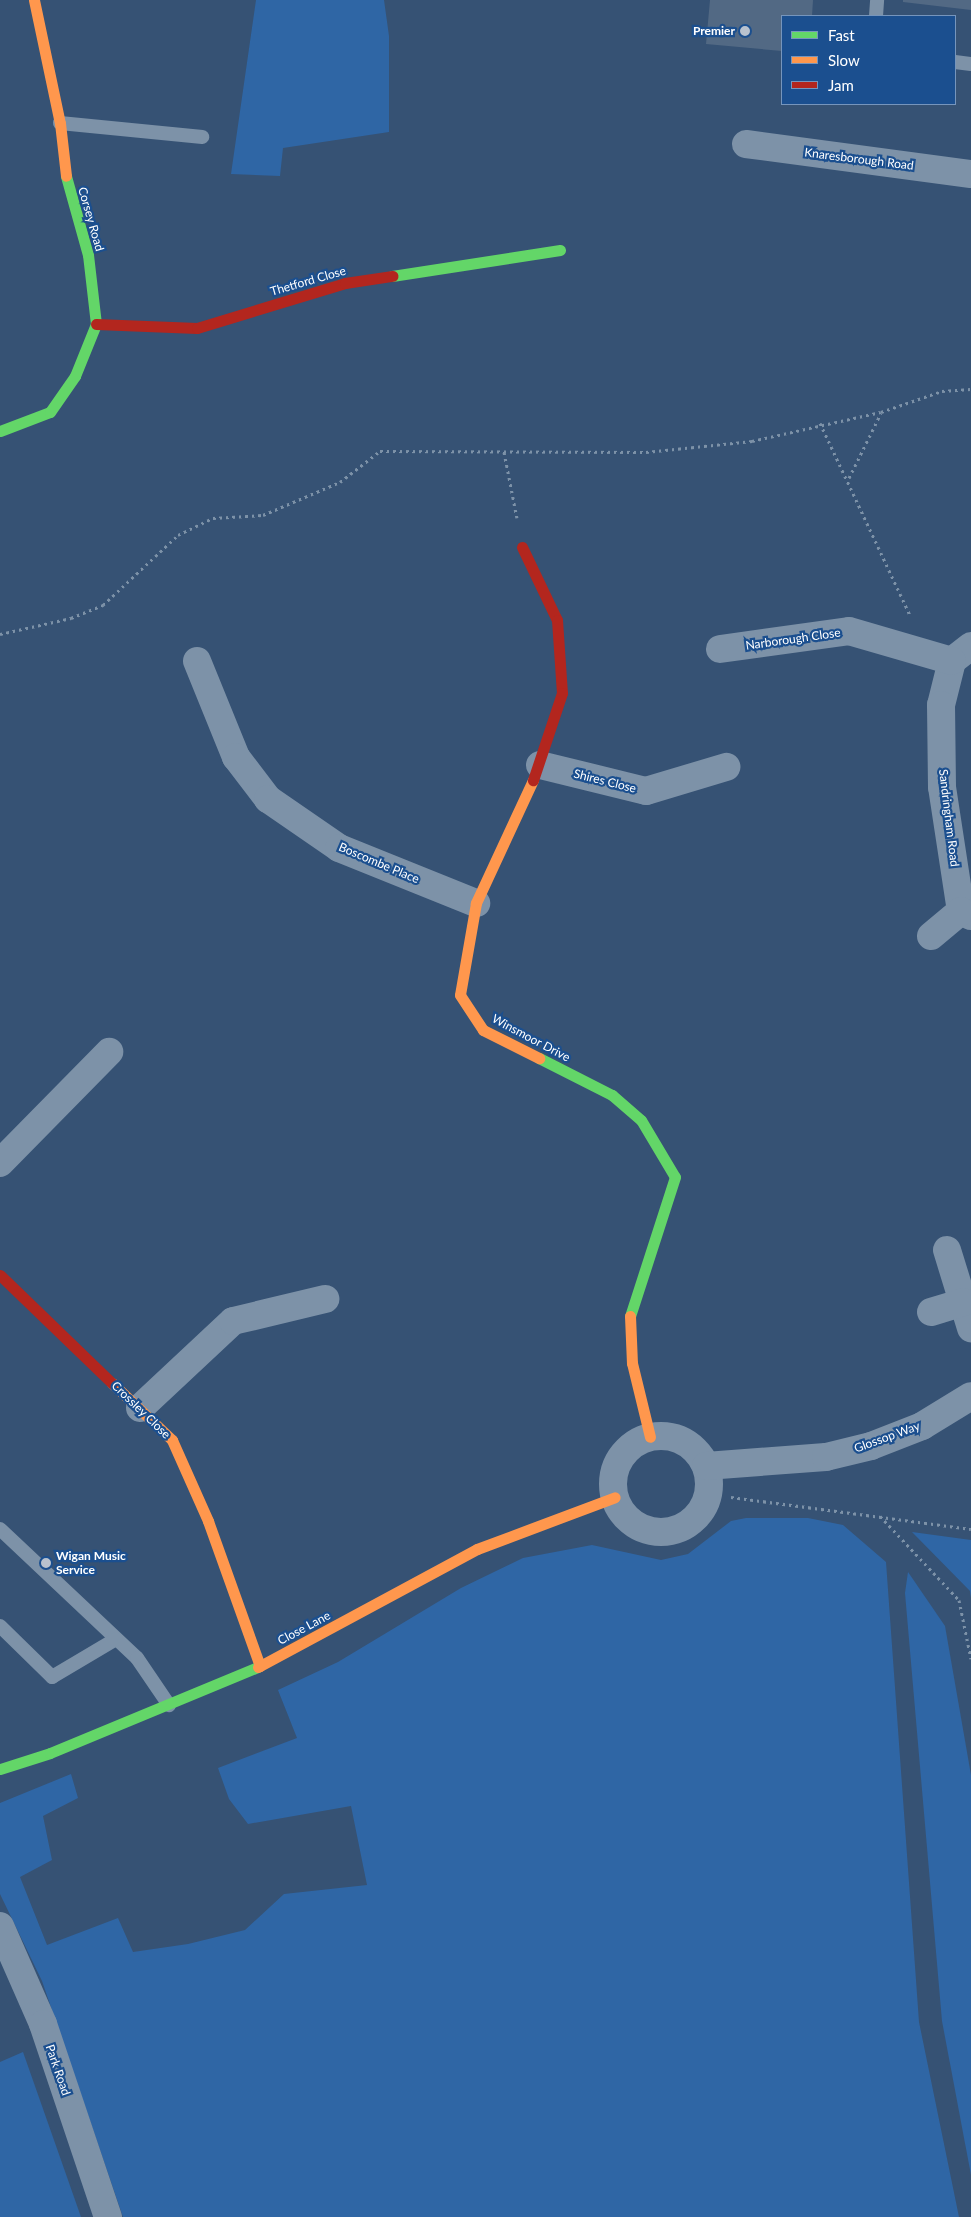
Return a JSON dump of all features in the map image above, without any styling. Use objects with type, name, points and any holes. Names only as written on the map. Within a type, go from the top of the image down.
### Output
[{"type":"street","name":"Corsey Road","points":[[0,431],[50,412],[76,376],[96,324],[88,255],[68,195],[60,123],[34,0]]},
{"type":"street","name":"Knaresborough Road","points":[[746,144],[971,174]]},
{"type":"street","name":"Thetford Close","points":[[96,324],[197,328],[345,283],[560,250]]},
{"type":"street","name":"Winsmoor Drive","points":[[522,547],[557,620],[562,692],[540,765],[476,903],[460,995],[483,1030],[612,1095],[641,1120],[675,1177],[629,1319],[632,1364],[650,1438]]},
{"type":"street","name":"Narborough Close","points":[[720,649],[849,631],[926,651],[962,653]]},
{"type":"street","name":"Sandringham Road","points":[[931,936],[966,913],[942,787],[941,705],[962,653]]},
{"type":"street","name":"Boscombe Place","points":[[196,661],[236,757],[268,799],[340,848],[476,903]]},
{"type":"street","name":"Shires Close","points":[[540,765],[646,791],[726,767]]},
{"type":"street","points":[[0,1163],[109,1052]]},
{"type":"street","points":[[947,1250],[971,1328]]},
{"type":"street","name":"Crossley Close","points":[[0,1275],[172,1440],[208,1521],[260,1666]]},
{"type":"street","points":[[140,1408],[233,1321],[325,1299]]},
{"type":"street","points":[[931,1312],[963,1302]]},
{"type":"street","name":"Glossop Way","points":[[706,1466],[826,1456],[871,1446],[922,1426],[971,1396]]},
{"type":"street","points":[[664,1436],[689,1444],[706,1466],[708,1494],[692,1520],[663,1532],[633,1523],[615,1497],[613,1482],[624,1453],[650,1438],[664,1436]]},
{"type":"street","name":"Close Lane","points":[[0,1768],[169,1705],[260,1666],[477,1549],[615,1497]]},
{"type":"street","name":"Park Road","points":[[0,1926],[43,2024],[108,2217]]},
{"type":"lane","points":[[876,15],[877,0]]},
{"type":"lane","points":[[956,62],[971,64]]},
{"type":"lane","points":[[60,123],[202,137]]},
{"type":"lane","points":[[0,1528],[137,1658],[169,1705]]},
{"type":"lane","points":[[0,1626],[52,1677],[116,1639]]},
{"type":"path","points":[[0,634],[71,618],[103,605],[178,535],[213,518],[263,515],[340,482],[380,450],[646,452],[752,441],[820,423],[881,412],[942,391],[971,389]]},
{"type":"path","points":[[849,478],[881,412]]},
{"type":"path","points":[[820,423],[849,478],[926,651]]},
{"type":"path","points":[[504,452],[522,547]]},
{"type":"path","points":[[708,1494],[880,1515],[971,1529]]},
{"type":"path","points":[[880,1515],[917,1550],[959,1600],[971,1659]]},
{"type":"shaded area","points":[[256,0],[384,0],[389,36],[389,132],[283,148],[280,176],[231,174]]},
{"type":"shaded area","points":[[746,1518],[808,1518],[843,1525],[886,1562],[919,2022],[959,2217],[123,2217],[42,1981],[0,1894],[0,1803],[71,1774],[78,1798],[43,1816],[52,1860],[20,1877],[47,1945],[118,1918],[133,1952],[188,1944],[245,1930],[284,1894],[367,1885],[351,1806],[248,1824],[229,1799],[218,1768],[297,1738],[278,1690],[338,1662],[461,1588],[523,1558],[592,1545],[661,1560],[688,1554],[731,1521]]},
{"type":"shaded area","points":[[912,1532],[971,1540],[971,1598],[970,1591]]},
{"type":"shaded area","points":[[908,1572],[945,1626],[971,1775],[971,2175],[942,2021],[905,1593]]},
{"type":"shaded area","points":[[23,2052],[81,2217],[0,2217],[0,2062]]},
{"type":"building","name":"Premier","points":[[710,0],[813,0],[812,15],[781,15],[781,51],[706,44]]},
{"type":"building","points":[[903,0],[971,0],[971,10],[903,2]]},
{"type":"traffic: fast","points":[[0,431],[50,412],[75,376],[96,324],[88,255],[66,176]]},
{"type":"traffic: fast","points":[[392,276],[560,250]]},
{"type":"traffic: fast","points":[[539,1058],[612,1095],[641,1120],[675,1177],[630,1316]]},
{"type":"traffic: fast","points":[[0,1769],[50,1753],[258,1667]]},
{"type":"traffic: slow","points":[[34,0],[60,123],[66,176]]},
{"type":"traffic: slow","points":[[533,780],[476,903],[460,995],[483,1030],[539,1058]]},
{"type":"traffic: slow","points":[[630,1316],[632,1363],[650,1437]]},
{"type":"traffic: slow","points":[[112,1383],[172,1440],[208,1521],[260,1666]]},
{"type":"traffic: slow","points":[[258,1667],[477,1549],[615,1497]]},
{"type":"traffic: jam","points":[[96,324],[197,328],[345,283],[392,276]]},
{"type":"traffic: jam","points":[[522,547],[557,620],[562,693],[533,780]]},
{"type":"traffic: jam","points":[[0,1275],[112,1383]]},
{"type":"place","name":"Premier","points":[[745,31]]},
{"type":"place","name":"Wigan Music Service","points":[[46,1563]]}]
